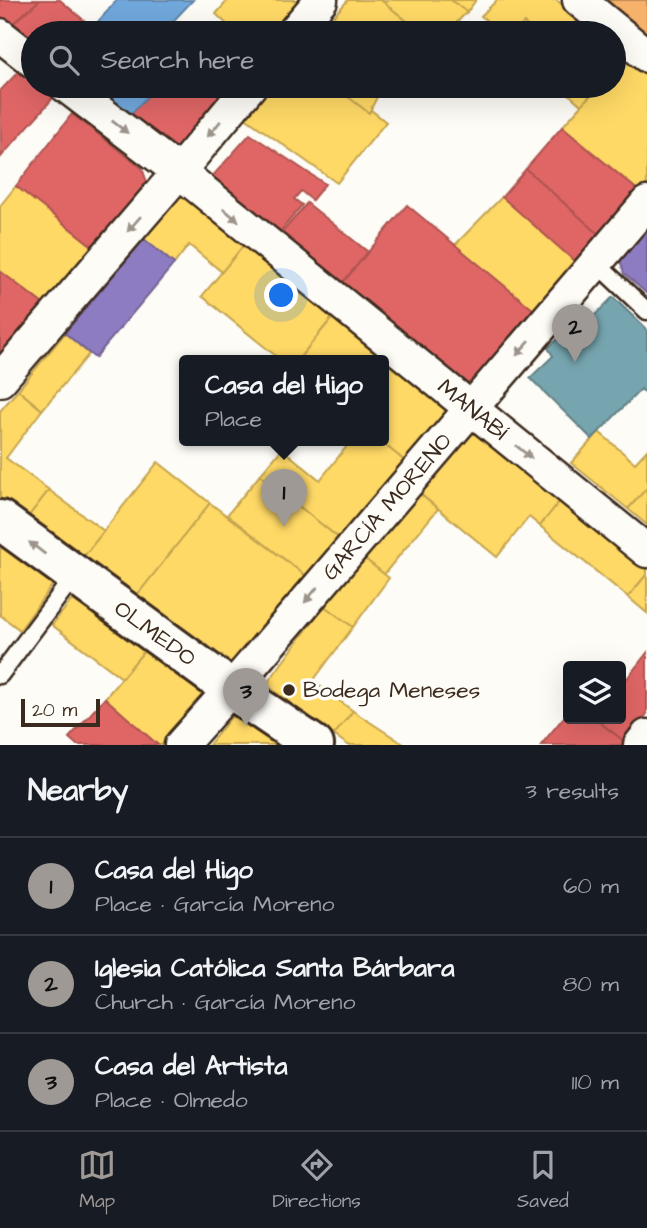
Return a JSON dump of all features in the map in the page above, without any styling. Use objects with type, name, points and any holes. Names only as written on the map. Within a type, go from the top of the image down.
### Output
[{"type":"street","points":[[303,21],[321,0]]},
{"type":"street","points":[[579,0],[605,21]]},
{"type":"street","points":[[0,35],[21,52]]},
{"type":"street","points":[[626,38],[647,55]]},
{"type":"street","name":"MANABÍ","points":[[82,98],[178,172],[647,551]]},
{"type":"street","points":[[0,380],[240,98]]},
{"type":"street","name":"GARCÍA MORENO","points":[[181,745],[647,203]]},
{"type":"street","name":"OLMEDO","points":[[0,520],[231,689],[314,745]]},
{"type":"street","points":[[640,745],[647,736]]},
{"type":"lane","points":[[596,263],[647,311]]},
{"type":"lane","points":[[0,675],[74,576]]},
{"type":"building: Homes","points":[[228,0],[305,0],[288,21],[223,21],[216,14]]},
{"type":"building: Homes","points":[[348,0],[381,0],[407,21],[329,21]]},
{"type":"building: Homes","points":[[381,0],[451,0],[467,12],[458,21],[407,21]]},
{"type":"building: Homes","points":[[451,0],[476,0],[467,12]]},
{"type":"building: Homes","points":[[497,0],[556,0],[583,20],[487,21],[481,16]]},
{"type":"building: Homes","points":[[628,53],[647,69],[647,186],[641,193],[562,127],[588,98],[626,98]]},
{"type":"building: Homes","points":[[261,98],[356,98],[386,122],[337,183],[244,117]]},
{"type":"building: Homes","points":[[350,98],[376,98],[369,113]]},
{"type":"building: Homes","points":[[573,98],[588,98],[581,105]]},
{"type":"building: Homes","points":[[16,186],[95,248],[48,308],[0,271],[0,206]]},
{"type":"building: Homes","points":[[182,194],[244,245],[222,272],[189,245],[174,264],[144,239]]},
{"type":"building: Homes","points":[[502,197],[579,265],[536,312],[455,245]]},
{"type":"building: Homes","points":[[244,245],[333,317],[302,355],[275,355],[202,296]]},
{"type":"building: Homes","points":[[333,317],[380,355],[302,355]]},
{"type":"building: Homes","points":[[65,333],[89,354],[42,410],[18,390]]},
{"type":"building: Homes","points":[[389,362],[449,411],[406,462],[386,446],[389,446]]},
{"type":"building: Homes","points":[[18,390],[42,410],[6,458],[49,490],[25,521],[0,500],[0,411]]},
{"type":"building: Homes","points":[[478,431],[563,497],[540,526],[529,517],[497,557],[419,493],[471,432]]},
{"type":"building: Homes","points":[[599,432],[635,463],[647,450],[647,488],[628,509],[571,463]]},
{"type":"building: Homes","points":[[347,446],[386,446],[406,462],[342,541],[260,475],[282,449],[320,480]]},
{"type":"building: Homes","points":[[158,462],[210,503],[131,603],[79,562]]},
{"type":"building: Homes","points":[[260,475],[341,540],[310,579],[227,515]]},
{"type":"building: Homes","points":[[647,488],[647,525],[628,509]]},
{"type":"building: Homes","points":[[49,490],[104,531],[79,562],[25,521]]},
{"type":"building: Homes","points":[[419,493],[438,509],[384,574],[365,559]]},
{"type":"building: Homes","points":[[563,497],[647,563],[647,574],[628,597],[540,526]]},
{"type":"building: Homes","points":[[210,503],[310,579],[231,680],[131,603]]},
{"type":"building: Homes","points":[[7,540],[58,577],[20,630],[0,615],[0,550]]},
{"type":"building: Homes","points":[[365,559],[389,578],[353,627],[324,606]]},
{"type":"building: Homes","points":[[647,574],[647,613],[628,597]]},
{"type":"building: Homes","points":[[79,591],[150,644],[122,678],[52,625]]},
{"type":"building: Homes","points":[[324,606],[353,627],[313,681],[353,711],[334,735],[266,685]]},
{"type":"building: Homes","points":[[150,644],[200,681],[205,698],[162,745],[158,745],[105,698]]},
{"type":"building: Homes","points":[[240,706],[294,745],[209,745]]},
{"type":"building: Homes","points":[[353,711],[405,745],[348,745],[334,735]]},
{"type":"building: Shops","points":[[0,0],[40,0],[11,25],[0,17]]},
{"type":"building: Shops","points":[[40,0],[60,0],[85,21],[21,21],[21,33],[11,25]]},
{"type":"building: Shops","points":[[20,70],[21,98],[53,98],[1,157],[0,91]]},
{"type":"building: Shops","points":[[146,98],[227,98],[188,146],[174,149],[129,116]]},
{"type":"building: Shops","points":[[72,114],[142,168],[147,182],[95,248],[16,186]]},
{"type":"building: Shops","points":[[562,127],[641,193],[604,239],[526,169]]},
{"type":"building: Shops","points":[[250,134],[325,184],[312,200],[301,191],[294,199],[302,205],[279,233],[209,180]]},
{"type":"building: Shops","points":[[526,169],[604,239],[579,265],[502,197]]},
{"type":"building: Shops","points":[[307,203],[368,252],[340,286],[279,236]]},
{"type":"building: Shops","points":[[407,205],[536,312],[471,389],[340,286]]},
{"type":"building: Shops","points":[[0,271],[48,308],[0,362]]},
{"type":"building: Shops","points":[[647,653],[647,714],[625,742],[602,724],[626,724],[626,680]]},
{"type":"building: Shops","points":[[105,698],[158,745],[77,745],[69,738]]},
{"type":"building: Shops","points":[[563,718],[563,724],[602,724],[625,742],[622,745],[541,745]]},
{"type":"building: Offices","points":[[647,224],[647,294],[624,273],[619,256]]},
{"type":"building: Offices","points":[[144,239],[174,264],[95,358],[65,333]]},
{"type":"building: Schools","points":[[117,0],[193,0],[173,21],[99,21]]},
{"type":"building: Schools","points":[[105,98],[146,98],[129,116]]},
{"type":"building: Health","points":[[604,0],[647,0],[647,38]]},
{"type":"building: Public","points":[[613,297],[647,330],[647,395],[641,389],[592,439],[530,378],[553,356],[548,348],[579,320],[588,322]]},
{"type":"place","name":"Iglesia Católica Santa Bárbara","points":[[575,362]]},
{"type":"place","name":"Casa del Higo","points":[[284,527]]},
{"type":"place","name":"Bodega Meneses","points":[[289,690]]},
{"type":"place","name":"Casa del Artista","points":[[246,726]]}]
